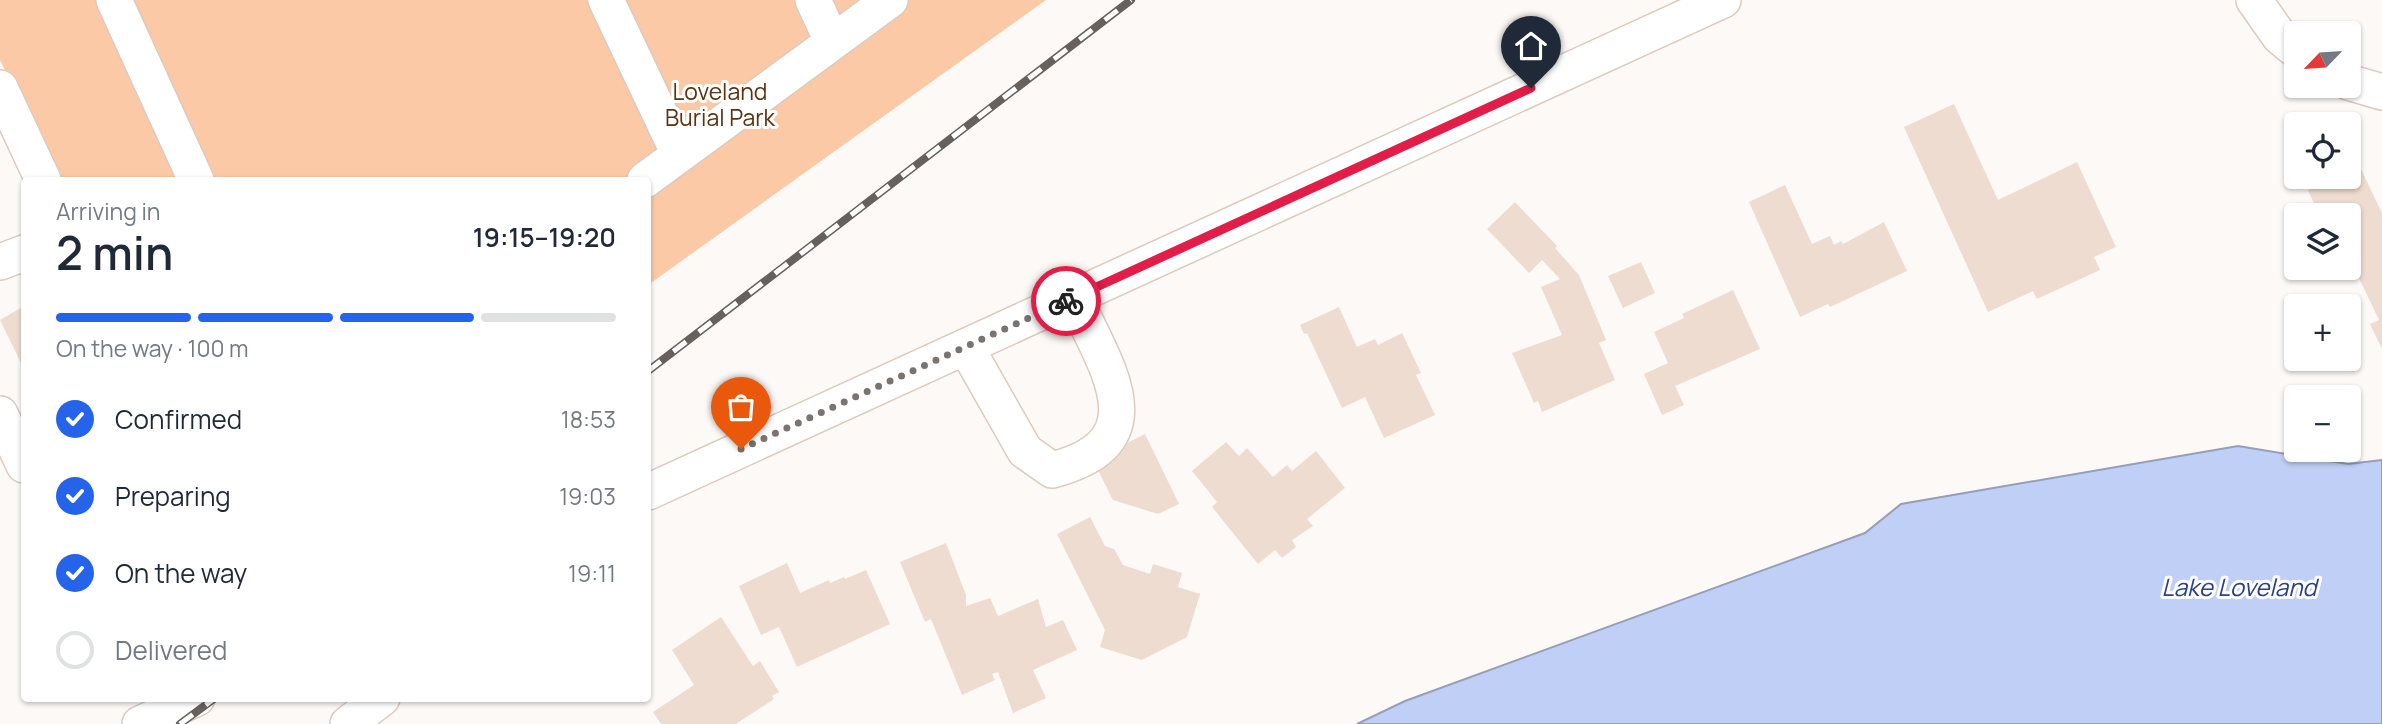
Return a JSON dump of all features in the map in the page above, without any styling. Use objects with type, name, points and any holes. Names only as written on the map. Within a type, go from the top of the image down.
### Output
[{"type":"street","points":[[114,0],[195,177]]},
{"type":"street","points":[[606,0],[679,154]]},
{"type":"street","points":[[813,0],[832,41]]},
{"type":"street","points":[[649,177],[890,0]]},
{"type":"street","points":[[655,492],[1723,0]]},
{"type":"street","points":[[2254,0],[2284,40]]},
{"type":"street","points":[[2361,86],[2382,92]]},
{"type":"street","points":[[0,89],[42,177]]},
{"type":"street","points":[[0,262],[21,254]]},
{"type":"street","points":[[966,347],[1025,451],[1052,470],[1074,465],[1101,447],[1117,425],[1118,395],[1074,297]]},
{"type":"street","points":[[0,414],[21,459]]},
{"type":"street","points":[[128,702],[138,724],[188,702]]},
{"type":"street","points":[[348,724],[377,702]]},
{"type":"green space","name":"Loveland Burial Park","points":[[0,0],[1046,0],[651,283],[651,177],[57,177],[0,60]]},
{"type":"water","name":"Lake Loveland","points":[[2238,446],[2284,454],[2284,462],[2348,464],[2382,460],[2382,724],[1357,724],[1405,701],[1865,533],[1901,504]]},
{"type":"building","points":[[1954,104],[1998,200],[2077,162],[2116,247],[2094,257],[2100,270],[2037,299],[2033,291],[1988,312],[1904,127]]},
{"type":"building","points":[[2361,169],[2382,213],[2382,349],[2370,324],[2379,320],[2360,280],[2361,203],[2314,203],[2308,190],[2361,189]]},
{"type":"building","points":[[1785,185],[1812,244],[1830,236],[1834,245],[1841,241],[1843,244],[1884,222],[1907,271],[1830,307],[1828,304],[1800,317],[1749,202]]},
{"type":"building","points":[[1515,202],[1557,246],[1555,248],[1579,275],[1606,340],[1599,343],[1615,380],[1542,412],[1538,401],[1534,403],[1512,353],[1562,335],[1541,287],[1560,279],[1542,260],[1529,273],[1487,229]]},
{"type":"building","points":[[1641,262],[1655,293],[1623,308],[1608,276]]},
{"type":"building","points":[[1733,290],[1760,349],[1675,386],[1684,405],[1662,415],[1644,374],[1668,363],[1654,332],[1684,318],[1682,314]]},
{"type":"building","points":[[1339,307],[1357,347],[1375,339],[1378,345],[1402,333],[1421,373],[1416,375],[1435,415],[1384,438],[1365,397],[1342,408],[1307,333],[1304,334],[1300,325]]},
{"type":"building","points":[[21,308],[21,363],[0,320]]},
{"type":"building","points":[[1145,434],[1179,504],[1158,514],[1113,500],[1093,460]]},
{"type":"building","points":[[1226,442],[1239,456],[1247,448],[1273,477],[1287,465],[1292,471],[1316,451],[1345,488],[1307,519],[1313,526],[1292,540],[1296,547],[1282,558],[1275,550],[1258,564],[1212,507],[1217,502],[1192,471]]},
{"type":"building","points":[[1090,517],[1105,546],[1114,549],[1123,565],[1150,574],[1153,564],[1182,573],[1178,587],[1200,594],[1187,637],[1142,660],[1100,647],[1105,630],[1057,534]]},
{"type":"building","points":[[946,543],[966,595],[966,606],[990,598],[998,616],[1038,599],[1046,627],[1063,620],[1077,650],[1033,670],[1046,698],[1013,713],[998,672],[992,674],[995,680],[962,695],[931,619],[925,622],[900,562]]},
{"type":"building","points":[[787,563],[800,593],[829,580],[830,583],[844,577],[845,579],[866,570],[890,624],[797,667],[779,627],[761,635],[739,586]]},
{"type":"building","points":[[721,617],[753,666],[760,661],[779,692],[772,696],[774,699],[736,724],[661,724],[653,712],[694,685],[672,650]]},
{"type":"railway","points":[[651,369],[1131,0]]},
{"type":"railway","points":[[180,724],[210,702]]},
{"type":"way so far","points":[[741,449],[1066,301]]},
{"type":"route","points":[[1066,301],[1531,88]]}]
